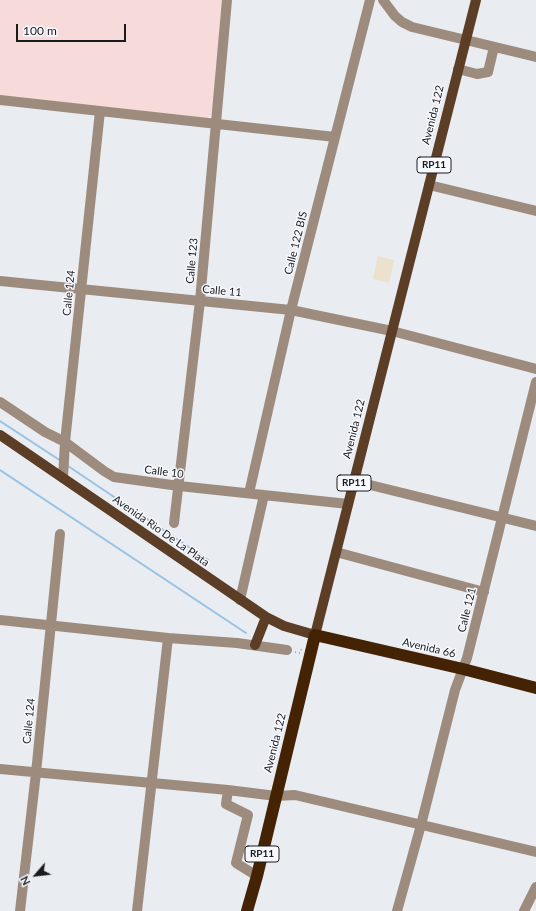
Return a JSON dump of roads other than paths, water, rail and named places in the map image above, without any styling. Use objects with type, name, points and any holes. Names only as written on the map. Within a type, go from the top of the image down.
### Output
[{"type":"highway","name":"Avenida 122","points":[[247,911],[257,876],[315,635]]},
{"type":"highway","name":"Avenida 66","points":[[315,635],[463,669],[536,688]]},
{"type":"main road","name":"Avenida 122","points":[[315,635],[476,0]]},
{"type":"main road","name":"Avenida Rìo De La Plata","points":[[0,435],[64,473],[240,600],[266,617],[284,626],[315,635]]},
{"type":"main road","points":[[255,645],[266,617]]},
{"type":"street","name":"Calle 123","points":[[174,523],[200,301],[227,0]]},
{"type":"street","name":"Calle 122 BIS","points":[[249,493],[291,310],[370,0]]},
{"type":"street","points":[[383,0],[395,16],[402,22],[412,26],[536,57]]},
{"type":"street","points":[[458,69],[477,74],[488,72],[494,47]]},
{"type":"street","points":[[0,100],[335,137]]},
{"type":"street","name":"Calle 124","points":[[64,473],[64,447],[100,111]]},
{"type":"street","points":[[429,184],[536,212]]},
{"type":"street","name":"Calle 11","points":[[0,281],[291,310],[392,331],[536,369]]},
{"type":"street","name":"Calle 121","points":[[397,911],[421,825],[455,690],[467,658],[536,382]]},
{"type":"street","name":"Calle 10","points":[[0,402],[45,432],[64,447],[114,477],[179,486],[348,504]]},
{"type":"street","points":[[354,481],[536,526]]},
{"type":"street","points":[[240,600],[264,495]]},
{"type":"street","name":"Calle 124","points":[[20,911],[36,773],[60,534]]},
{"type":"street","points":[[336,552],[484,592]]},
{"type":"street","points":[[0,620],[168,638],[255,645],[287,650]]},
{"type":"street","points":[[137,911],[168,638]]},
{"type":"street","points":[[0,769],[228,790],[276,796],[296,795],[536,852]]},
{"type":"street","points":[[228,790],[226,804],[248,815],[236,863],[257,876]]},
{"type":"street","points":[[524,911],[536,887]]},
{"type":"waterway","points":[[0,421],[61,461]]},
{"type":"waterway","points":[[68,466],[208,560]]},
{"type":"waterway","points":[[0,470],[246,633]]}]
